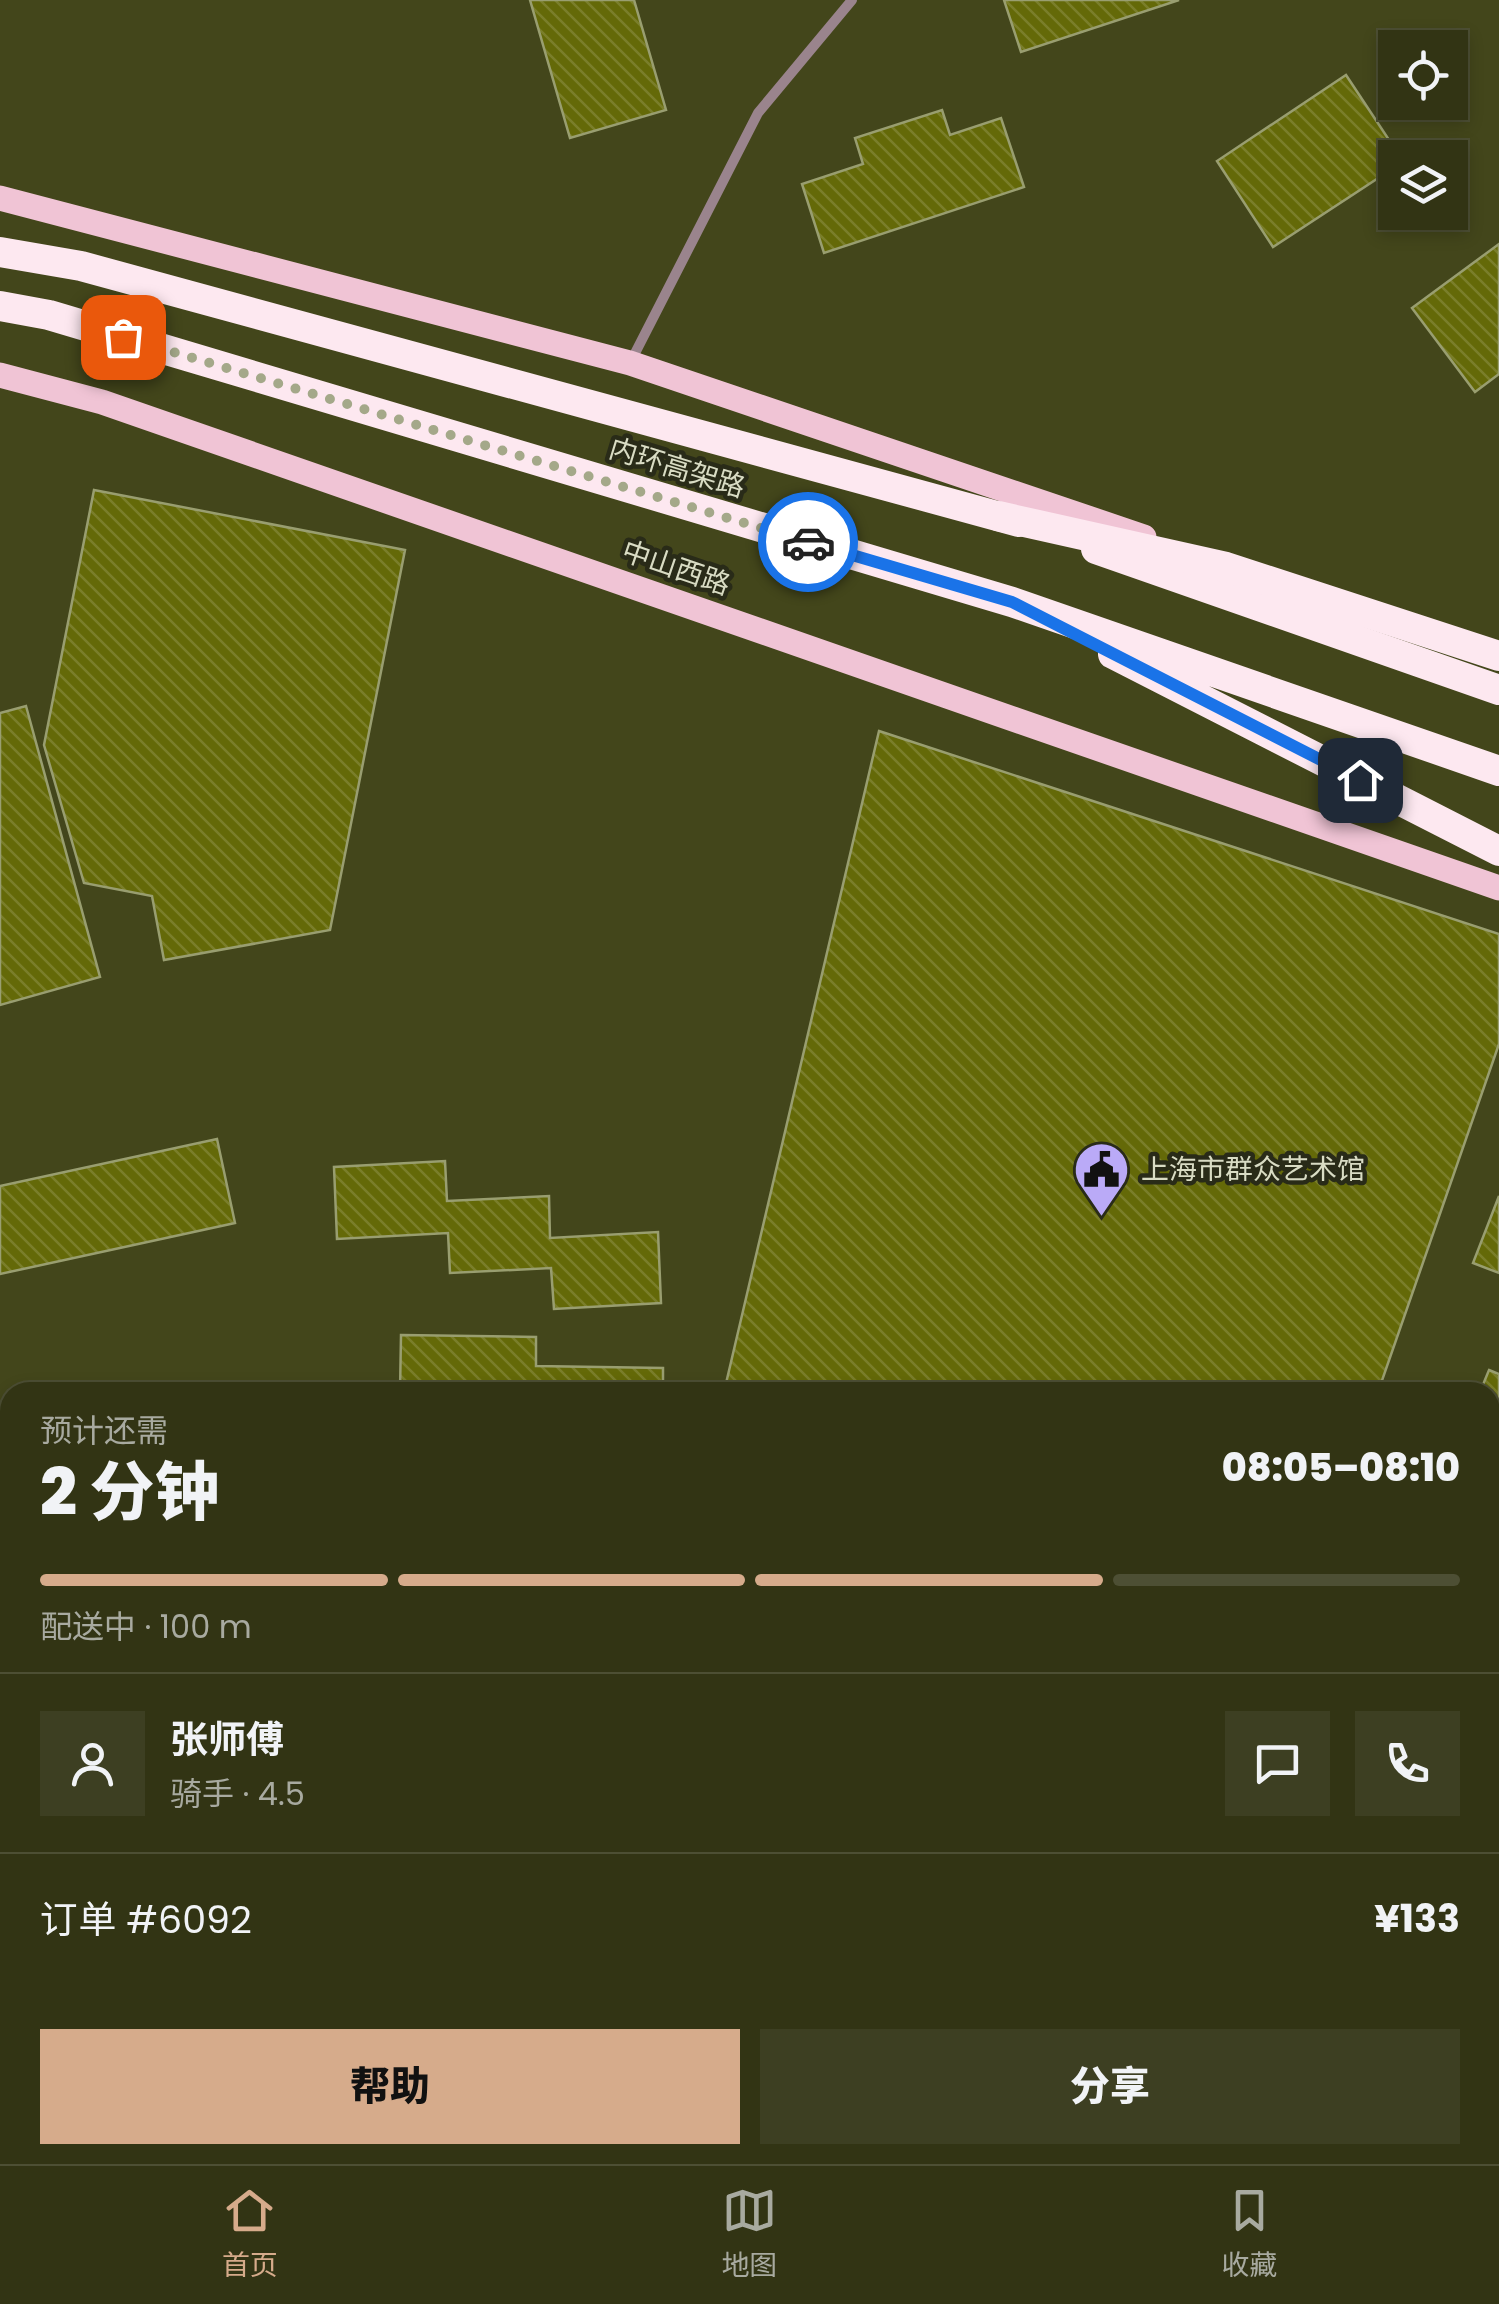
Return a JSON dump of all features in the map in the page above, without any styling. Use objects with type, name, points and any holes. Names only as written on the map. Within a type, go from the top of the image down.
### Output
[{"type":"highway","name":"内环高架路","points":[[0,252],[81,266],[998,516],[1499,690]]},
{"type":"highway","name":"内环高架路","points":[[0,306],[49,315],[1012,602],[1499,771]]},
{"type":"highway","points":[[998,516],[1226,567],[1499,656]]},
{"type":"highway","points":[[1012,602],[1499,852]]},
{"type":"main road","points":[[0,198],[630,364],[1499,656]]},
{"type":"main road","name":"中山西路","points":[[0,376],[121,408],[1499,888]]},
{"type":"street","points":[[630,364],[758,113],[852,0]]},
{"type":"building","points":[[530,0],[634,0],[666,110],[570,138]]},
{"type":"building","points":[[1004,0],[1179,0],[1021,52]]},
{"type":"building","points":[[1346,75],[1389,140],[1378,140],[1378,178],[1273,247],[1217,161]]},
{"type":"building","points":[[942,110],[950,135],[1001,118],[1024,187],[824,253],[802,184],[863,164],[855,138]]},
{"type":"building","points":[[1499,244],[1499,374],[1475,392],[1412,308]]},
{"type":"building","points":[[94,490],[405,550],[330,930],[164,960],[152,896],[84,883],[44,745]]},
{"type":"building","points":[[26,706],[100,977],[0,1005],[0,713]]},
{"type":"building","name":"上海市群众艺术馆","points":[[879,731],[1499,934],[1499,1044],[1381,1382],[726,1382]]},
{"type":"building","points":[[217,1139],[235,1223],[0,1274],[0,1186]]},
{"type":"building","points":[[445,1161],[447,1201],[549,1196],[550,1238],[658,1232],[661,1303],[554,1309],[551,1268],[450,1273],[448,1233],[337,1239],[334,1167]]},
{"type":"building","points":[[1499,1196],[1499,1273],[1473,1263]]},
{"type":"building","points":[[401,1335],[536,1337],[536,1366],[663,1368],[663,1382],[400,1382]]},
{"type":"building","points":[[1489,1370],[1499,1374],[1499,1382],[1484,1382]]},
{"type":"way so far","points":[[123,337],[808,542]]},
{"type":"place","name":"上海市群众艺术馆","points":[[1102,1218]]},
{"type":"route","points":[[808,542],[1012,602],[1360,780]]}]
